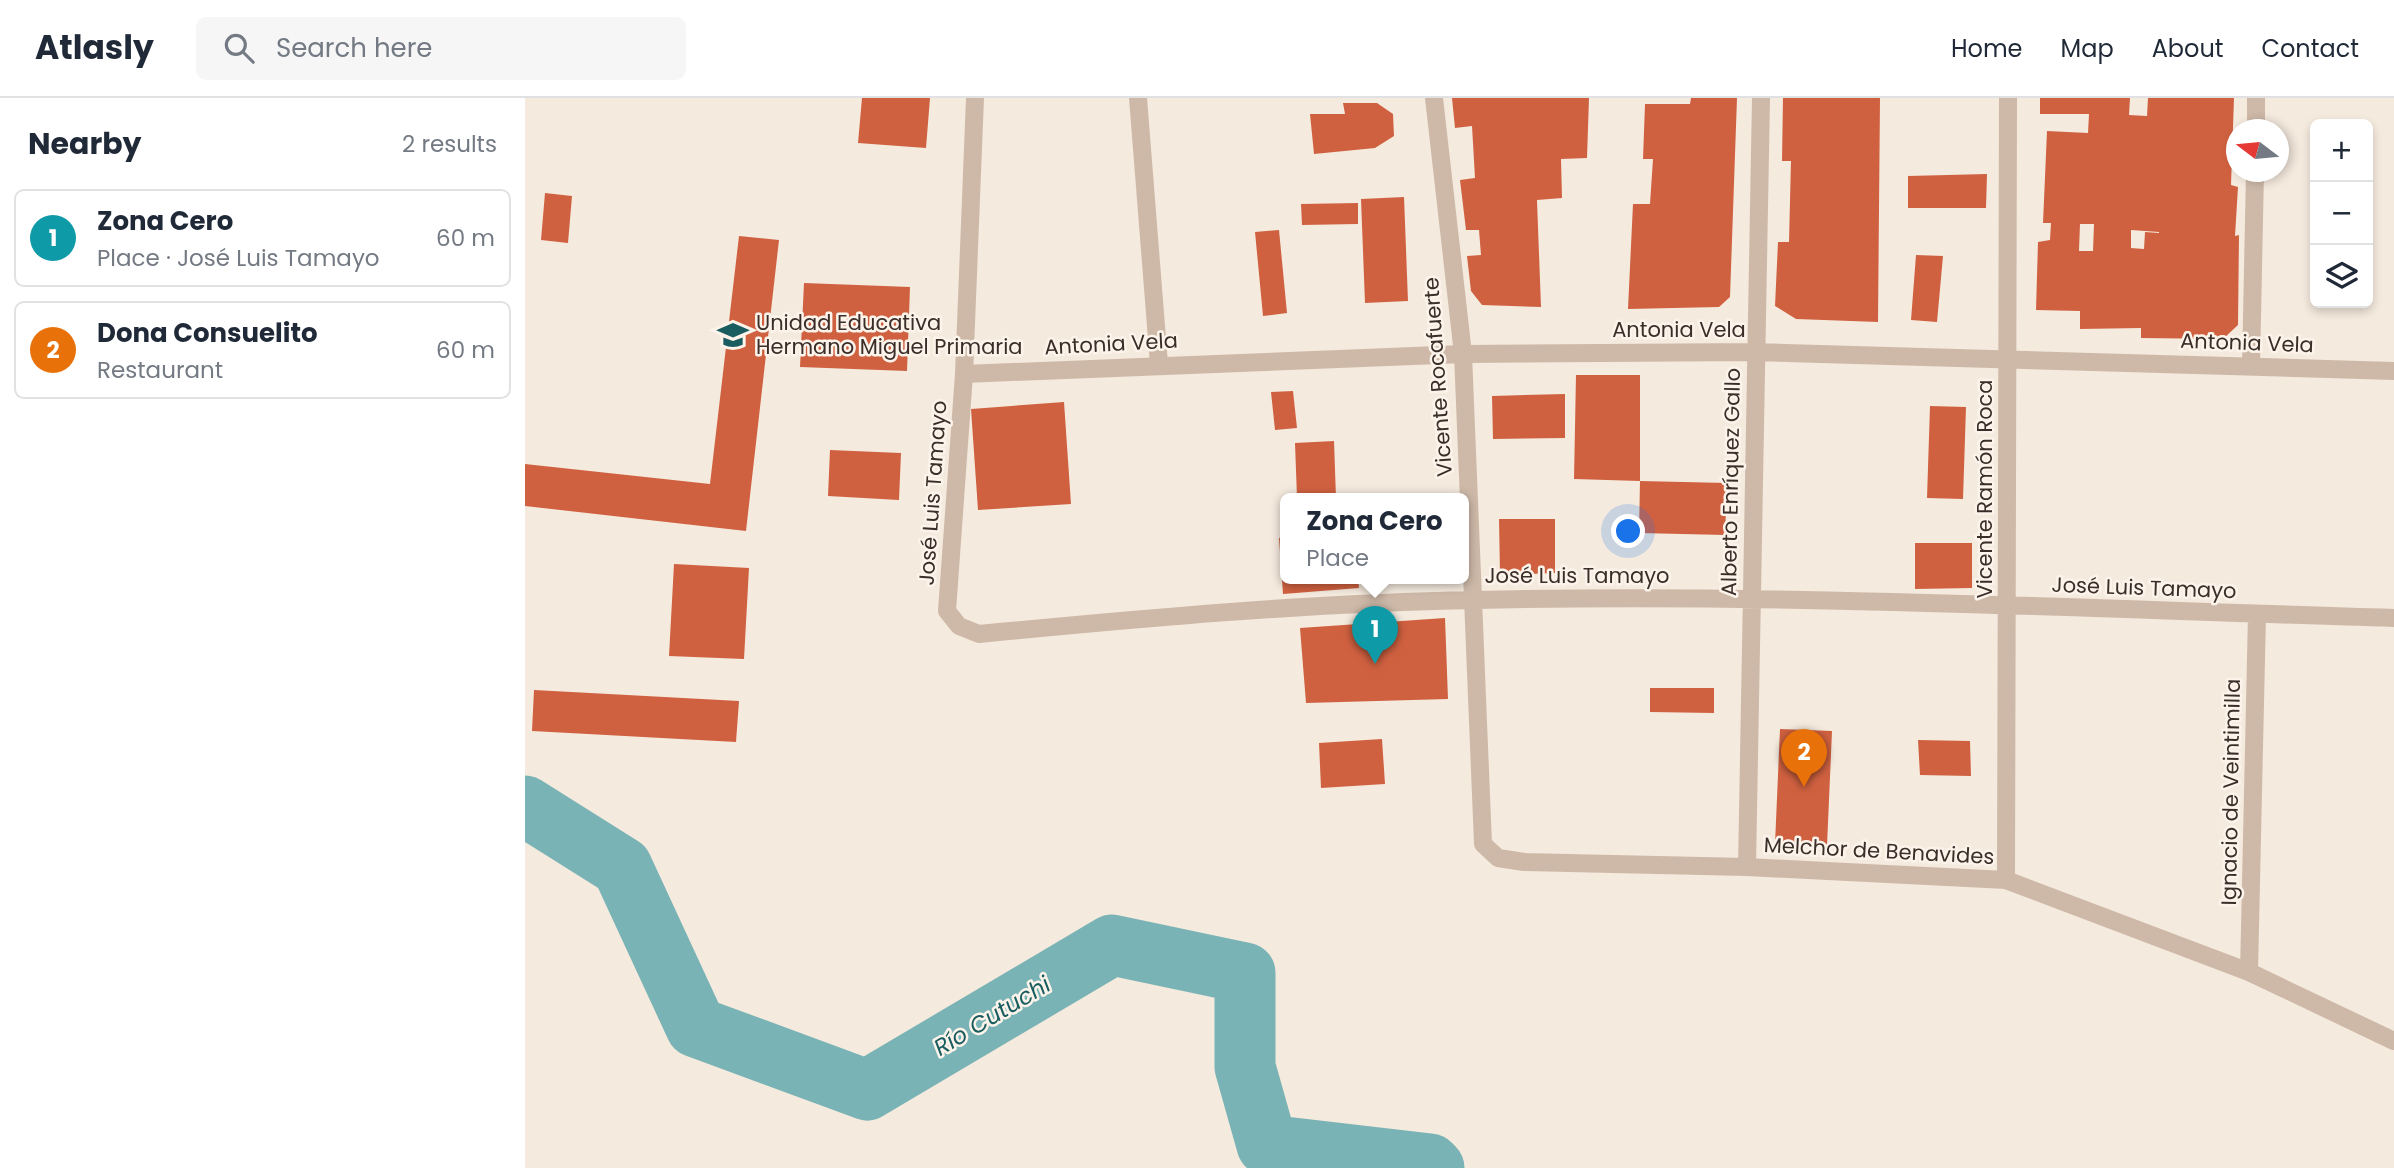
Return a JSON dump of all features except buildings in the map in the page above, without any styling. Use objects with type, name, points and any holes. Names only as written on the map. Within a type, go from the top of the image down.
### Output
[{"type":"street","name":"José Luis Tamayo","points":[[975,98],[964,374],[947,611],[959,626],[979,634],[1207,613],[1474,600],[1751,598],[2394,618]]},
{"type":"street","points":[[1138,98],[1159,364]]},
{"type":"street","name":"Vicente Rocafuerte","points":[[1434,98],[1463,354],[1483,844],[1498,858]]},
{"type":"street","name":"Alberto Enríquez Gallo","points":[[1747,867],[1761,98]]},
{"type":"street","name":"Vicente Ramón Roca","points":[[2006,880],[2008,98]]},
{"type":"street","points":[[2256,98],[2256,119]]},
{"type":"street","points":[[2251,366],[2255,182]]},
{"type":"street","name":"Antonia Vela","points":[[964,374],[1159,364],[1463,354],[1756,352],[2008,357],[2394,371]]},
{"type":"street","name":"Ignacio de Veintimilla","points":[[2249,972],[2257,614]]},
{"type":"street","name":"Melchor de Benavides","points":[[1498,858],[1524,862],[1747,867],[2006,880],[2249,972],[2394,1041]]},
{"type":"waterway","name":"Río Cutuchi","points":[[525,806],[622,867],[696,1027],[867,1090],[1112,945],[1245,973],[1245,1067],[1267,1145],[1430,1164],[1434,1168]]},
{"type":"place","name":"Unidad Educativa Hermano Miguel Primaria","points":[[733,335]]},
{"type":"place","name":"Zona Cero","points":[[1375,664]]},
{"type":"place","name":"Dona Consuelito","points":[[1804,787]]}]
